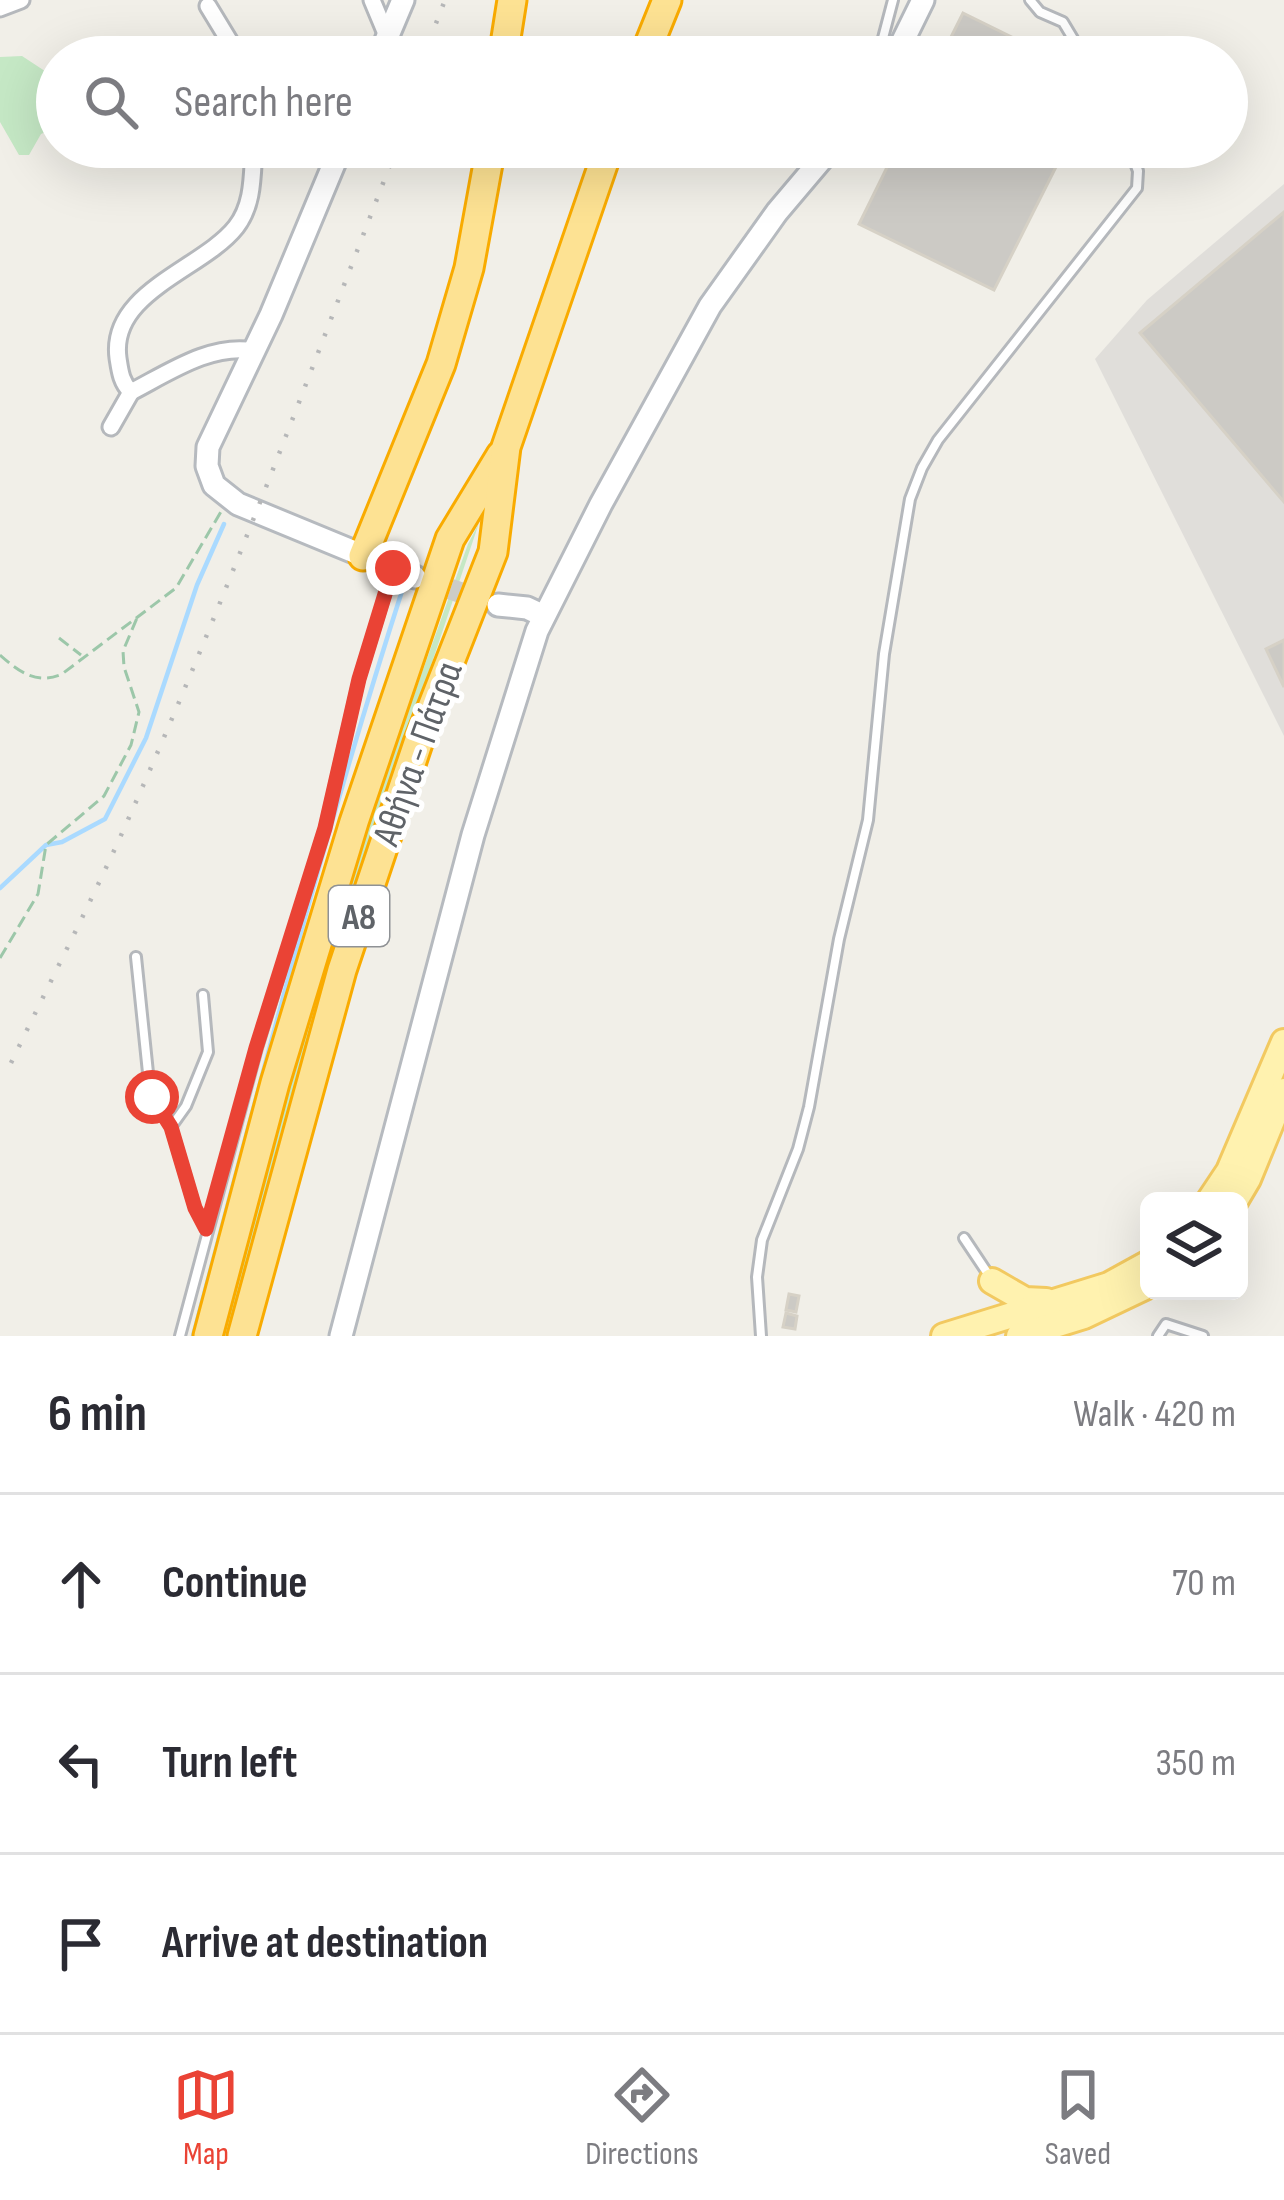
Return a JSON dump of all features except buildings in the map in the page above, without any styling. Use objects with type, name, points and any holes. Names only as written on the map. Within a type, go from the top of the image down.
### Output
[{"type":"highway","points":[[506,36],[512,0]]},
{"type":"highway","points":[[652,36],[667,0]]},
{"type":"highway","points":[[363,556],[441,364],[469,268],[486,168]]},
{"type":"highway","name":"Αθήνα - Πάτρα","points":[[242,1336],[319,1051],[383,840],[493,552],[506,447],[602,168]]},
{"type":"highway","name":"Αθήνα - Πάτρα","points":[[208,1336],[275,1083],[354,822],[450,539],[506,447]]},
{"type":"main road","points":[[1215,1192],[1229,1171],[1284,1042]]},
{"type":"main road","points":[[1239,1192],[1284,1091]]},
{"type":"main road","points":[[1055,1320],[1140,1268]]},
{"type":"main road","points":[[992,1281],[1055,1320]]},
{"type":"main road","points":[[982,1325],[994,1312],[992,1281]]},
{"type":"main road","points":[[944,1336],[982,1325],[1020,1330],[1140,1289]]},
{"type":"street","points":[[0,8],[21,0]]},
{"type":"street","points":[[372,0],[380,36]]},
{"type":"street","points":[[388,36],[403,0]]},
{"type":"street","points":[[905,36],[923,0]]},
{"type":"street","points":[[207,2],[227,36]]},
{"type":"street","points":[[131,392],[120,369],[118,332],[152,292],[239,223],[252,189],[253,168]]},
{"type":"street","points":[[332,168],[208,447],[210,476],[229,499],[404,573]]},
{"type":"street","points":[[341,1336],[473,835],[540,623],[710,306],[814,168]]},
{"type":"street","points":[[111,427],[131,392],[216,353],[254,351]]},
{"type":"lane","points":[[884,36],[893,0]]},
{"type":"lane","points":[[1030,0],[1040,11],[1063,22],[1071,36]]},
{"type":"lane","points":[[761,1336],[758,1277],[763,1240],[804,1128],[839,939],[868,820],[884,654],[910,499],[938,440],[1137,188],[1137,168]]},
{"type":"lane","points":[[180,1336],[256,1048],[325,828],[359,679],[404,573]]},
{"type":"lane","points":[[136,957],[150,1092],[171,1127],[206,1229]]},
{"type":"lane","points":[[171,1127],[186,1106],[208,1052],[202,995]]},
{"type":"lane","points":[[964,1238],[1020,1330]]},
{"type":"lane","points":[[1158,1336],[1166,1324],[1172,1324],[1203,1336]]},
{"type":"path","points":[[0,655],[18,671],[49,680],[83,657],[176,588],[229,499]]},
{"type":"path","points":[[0,958],[38,895],[46,845],[104,796],[131,745],[139,712],[123,651],[136,618]]},
{"type":"path","points":[[59,638],[83,657]]},
{"type":"shaded area","points":[[1284,184],[1284,736],[1095,359],[1147,300]]},
{"type":"green space","points":[[22,56],[36,65],[36,143],[29,155],[19,155],[0,122],[0,57]]},
{"type":"green space","points":[[479,523],[329,968],[229,1336],[221,1336],[288,1086],[364,835]]},
{"type":"waterway","points":[[0,888],[46,845],[62,842],[105,819],[146,738],[197,585],[224,524]]},
{"type":"waterway","points":[[193,1336],[319,869],[402,591]]},
{"type":"tunnel","points":[[421,579],[488,602]]},
{"type":"railway","points":[[431,36],[445,0]]},
{"type":"railway","points":[[11,1063],[118,842],[192,670],[389,168]]},
{"type":"route","points":[[152,1097],[171,1127],[206,1229],[325,828],[359,679],[393,568]]}]
